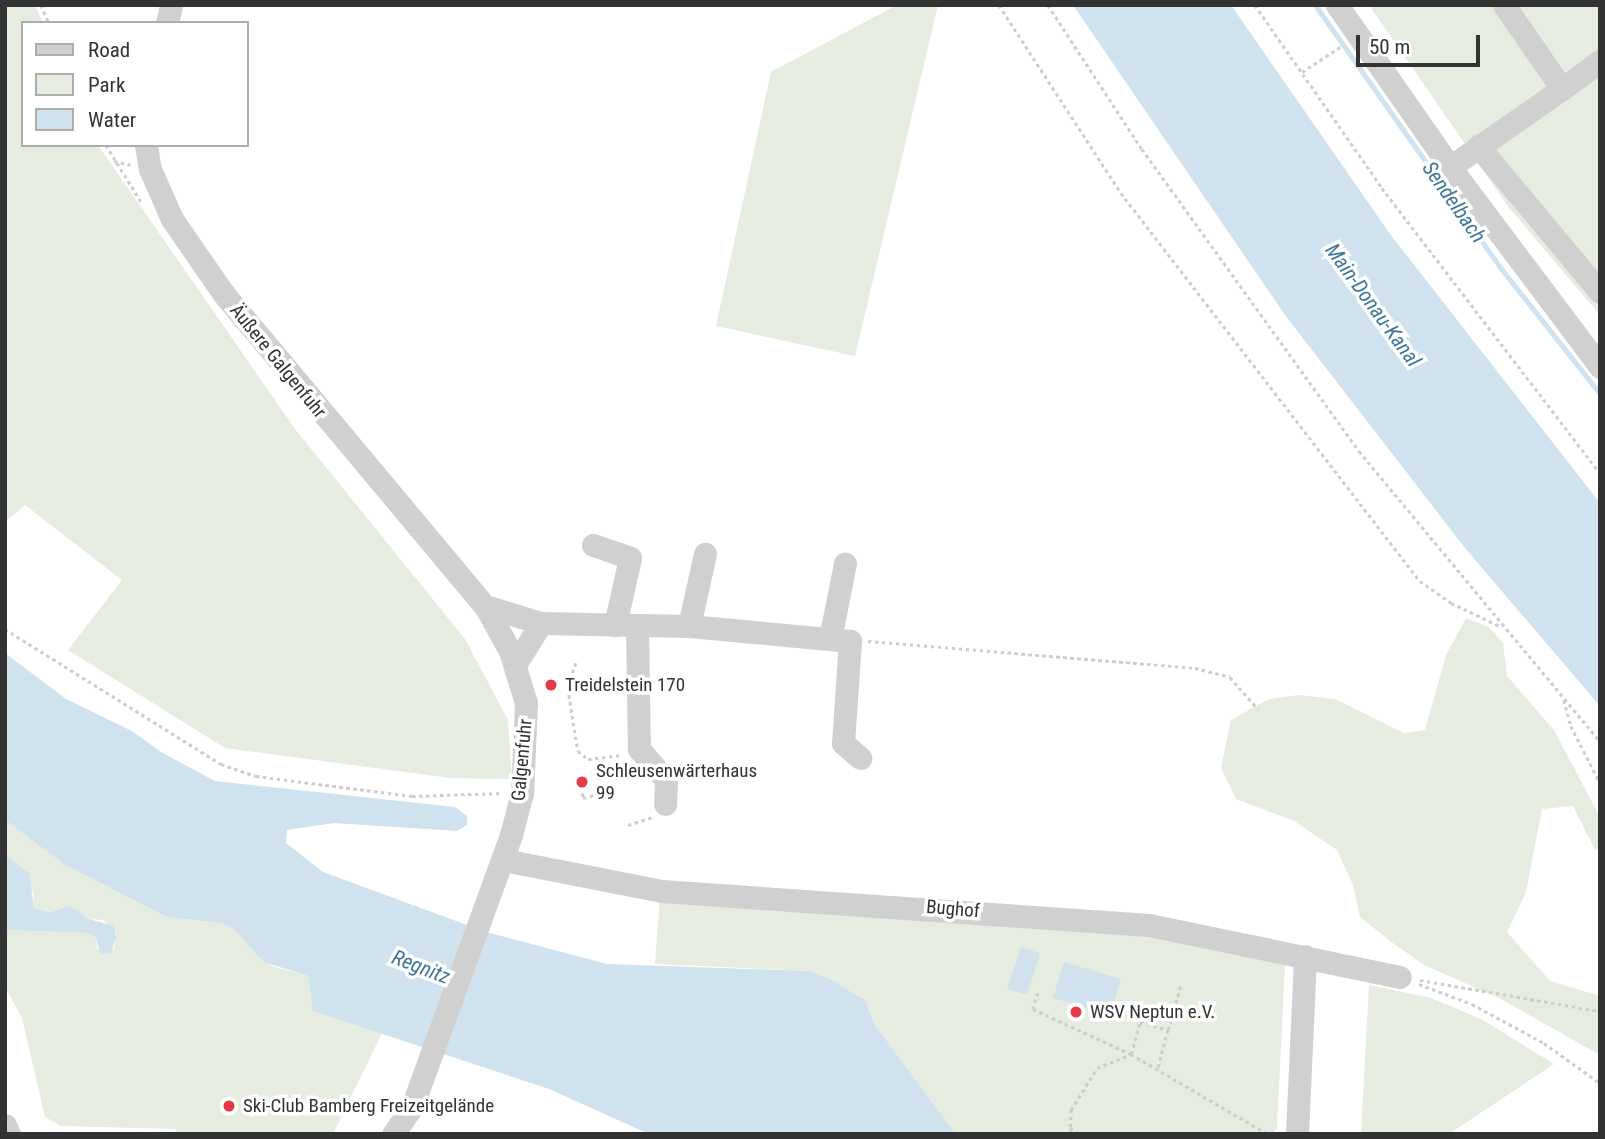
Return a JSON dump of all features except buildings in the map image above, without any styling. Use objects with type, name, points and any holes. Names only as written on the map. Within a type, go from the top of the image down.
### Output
[{"type":"street","points":[[1336,5],[1450,167],[1600,367]]},
{"type":"street","points":[[1504,5],[1562,89]]},
{"type":"street","points":[[1450,167],[1600,61]]},
{"type":"street","points":[[1478,146],[1600,292]]},
{"type":"street","name":"Äußere Galgenfuhr","points":[[146,147],[150,169],[172,219],[223,293],[444,555]]},
{"type":"street","points":[[593,545],[630,558],[626,625],[639,749],[666,780],[666,804]]},
{"type":"street","points":[[689,626],[705,554]]},
{"type":"street","name":"Galgenfuhr","points":[[393,1134],[412,1107],[504,860],[522,793],[526,703],[515,665],[485,606],[444,555]]},
{"type":"street","points":[[845,562],[840,640],[843,743],[860,758]]},
{"type":"street","points":[[485,606],[541,623],[689,626],[840,640]]},
{"type":"street","points":[[515,665],[541,623]]},
{"type":"street","name":"Bughof","points":[[504,860],[663,891],[1149,925],[1400,977]]},
{"type":"street","points":[[1297,1134],[1306,956]]},
{"type":"street","points":[[5,1125],[9,1134]]},
{"type":"path","points":[[41,5],[48,21]]},
{"type":"path","points":[[999,5],[1121,193],[1420,582],[1451,603],[1506,628]]},
{"type":"path","points":[[1048,5],[1142,149],[1359,451],[1600,741]]},
{"type":"path","points":[[1255,5],[1398,209],[1600,473]]},
{"type":"path","points":[[1302,72],[1348,41]]},
{"type":"path","points":[[107,147],[144,206]]},
{"type":"path","points":[[5,629],[191,748],[256,776],[412,796],[522,793]]},
{"type":"path","points":[[840,640],[1195,668],[1230,677],[1258,709]]},
{"type":"path","points":[[576,663],[568,688],[570,718],[578,751],[600,758],[639,749]]},
{"type":"path","points":[[1564,699],[1571,726],[1600,783]]},
{"type":"path","points":[[583,793],[583,798],[598,794],[600,758]]},
{"type":"path","points":[[628,825],[650,821],[666,804]]},
{"type":"path","points":[[1400,977],[1487,988],[1600,1011]]},
{"type":"path","points":[[1400,977],[1472,1004],[1544,1044],[1600,1083]]},
{"type":"path","points":[[1158,1069],[1181,984]]},
{"type":"path","points":[[1038,993],[1033,1009],[1131,1054],[1268,1134]]},
{"type":"path","points":[[1131,1054],[1140,1022],[1168,1030]]},
{"type":"path","points":[[1070,1134],[1072,1110],[1097,1068],[1131,1054]]},
{"type":"path","points":[[1070,1128],[1080,1134]]},
{"type":"green space","points":[[5,5],[35,5],[42,21],[21,21],[21,147],[99,147],[295,429],[465,639],[508,720],[512,779],[450,778],[225,748],[68,650],[122,580],[25,505],[5,522]]},
{"type":"green space","points":[[897,5],[938,5],[855,356],[716,326],[771,72]]},
{"type":"green space","points":[[1369,5],[1600,5],[1600,315],[1510,209]]},
{"type":"green space","points":[[1466,618],[1489,627],[1503,643],[1507,676],[1554,730],[1600,817],[1600,848],[1595,850],[1573,806],[1542,809],[1526,892],[1507,932],[1550,981],[1600,996],[1600,1055],[1499,998],[1424,965],[1390,941],[1360,917],[1353,885],[1337,850],[1294,821],[1236,799],[1221,768],[1231,720],[1269,699],[1299,695],[1335,699],[1404,733],[1425,730],[1446,655]]},
{"type":"green space","points":[[5,820],[65,865],[167,917],[222,923],[235,930],[272,966],[308,976],[313,1010],[382,1033],[333,1134],[176,1134],[176,1129],[61,1126],[45,1117],[22,1018],[5,987],[5,930],[89,933],[96,938],[97,949],[114,948],[116,932],[103,920],[89,919],[70,906],[50,912],[34,908],[33,892],[5,855]]},
{"type":"green space","name":"WSV Neptun e.V.","points":[[660,895],[1148,932],[1285,963],[1277,1128],[1272,1134],[956,1134],[875,1025],[865,1000],[832,980],[810,971],[655,964]]},
{"type":"green space","points":[[1369,985],[1431,998],[1483,1020],[1554,1064],[1449,1134],[1361,1134]]},
{"type":"water","name":"Main-Donau-Kanal","points":[[1073,5],[1231,5],[1390,234],[1600,503],[1600,706],[1465,548],[1285,315]]},
{"type":"water","name":"Regnitz","points":[[5,653],[66,699],[132,731],[161,752],[215,781],[455,807],[467,816],[467,825],[457,831],[334,823],[287,830],[286,843],[323,872],[486,932],[607,964],[810,971],[832,980],[865,1000],[875,1025],[956,1134],[649,1134],[549,1089],[313,1011],[308,976],[264,962],[235,930],[222,923],[167,917],[65,865],[5,820]]},
{"type":"water","points":[[5,855],[29,873],[34,908],[50,912],[70,906],[89,919],[114,926],[116,938],[110,954],[100,953],[96,938],[89,933],[5,930]]},
{"type":"water","points":[[1021,947],[1040,953],[1027,995],[1007,989]]},
{"type":"water","points":[[1064,962],[1121,979],[1110,1015],[1053,998]]},
{"type":"waterway","name":"Sendelbach","points":[[1315,5],[1499,266],[1600,394]]},
{"type":"place","name":"Treidelstein 170","points":[[551,685]]},
{"type":"place","name":"Schleusenwärterhaus 99","points":[[582,782]]},
{"type":"place","name":"WSV Neptun e.V.","points":[[1076,1012]]},
{"type":"place","name":"Ski-Club Bamberg Freizeitgelände","points":[[229,1106]]}]
